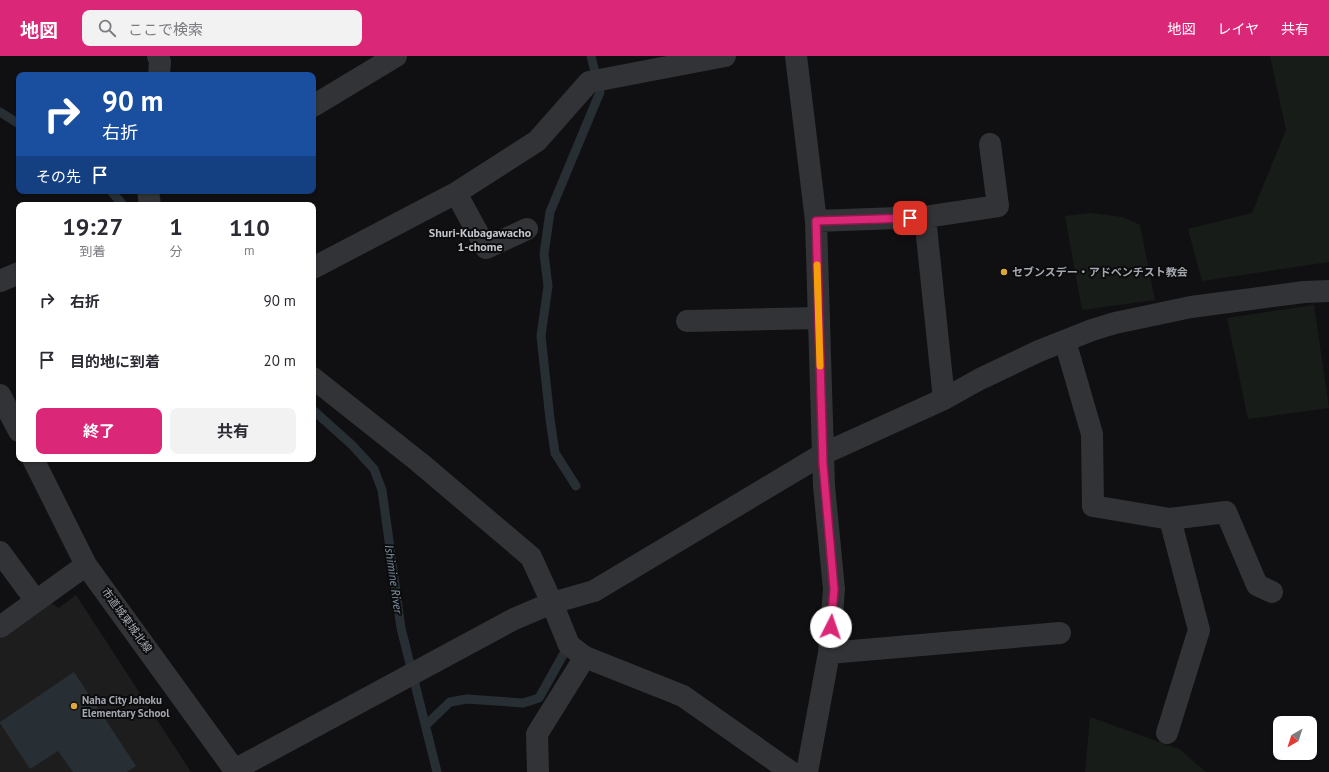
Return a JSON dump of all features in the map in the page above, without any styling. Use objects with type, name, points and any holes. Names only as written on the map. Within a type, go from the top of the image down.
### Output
[{"type":"street","points":[[158,56],[160,62],[158,72]]},
{"type":"street","points":[[316,104],[395,56]]},
{"type":"street","points":[[316,266],[456,193],[538,141],[598,80],[667,62],[725,56]]},
{"type":"street","points":[[796,56],[816,221],[824,486],[834,589],[829,653],[807,772]]},
{"type":"street","points":[[816,221],[925,217],[998,206],[990,144]]},
{"type":"street","points":[[456,193],[486,248],[527,229]]},
{"type":"street","points":[[925,217],[944,399]]},
{"type":"street","points":[[0,280],[16,274]]},
{"type":"street","points":[[235,771],[384,688],[514,619],[552,603],[594,591],[823,454],[944,399],[1039,351],[1092,330],[1116,323],[1191,307],[1304,292],[1329,291]]},
{"type":"street","points":[[687,321],[819,318]]},
{"type":"street","points":[[1065,341],[1092,434],[1093,506],[1170,519],[1226,512],[1257,584],[1272,592]]},
{"type":"street","points":[[316,380],[419,462],[531,557],[569,644],[585,658],[683,696],[791,772]]},
{"type":"street","points":[[0,395],[16,425]]},
{"type":"street","name":"市道城東城北線","points":[[34,462],[86,565],[235,771]]},
{"type":"street","points":[[1167,733],[1199,630],[1170,519]]},
{"type":"street","points":[[0,552],[36,601]]},
{"type":"street","points":[[0,627],[86,565]]},
{"type":"street","points":[[829,653],[1060,633]]},
{"type":"street","points":[[538,772],[537,734],[585,658]]},
{"type":"shaded area","points":[[1270,56],[1329,56],[1329,262],[1202,281],[1188,229],[1252,213],[1286,130]]},
{"type":"shaded area","points":[[1089,213],[1123,217],[1140,225],[1155,300],[1082,310],[1065,216]]},
{"type":"shaded area","points":[[1314,305],[1329,408],[1248,419],[1227,318]]},
{"type":"shaded area","name":"Naha City Johoku Elementary School","points":[[76,595],[191,772],[0,772],[0,639],[51,603],[59,608]]},
{"type":"shaded area","points":[[74,672],[136,766],[127,772],[73,772],[58,751],[30,769],[0,723]]},
{"type":"shaded area","points":[[1090,717],[1179,749],[1206,772],[1085,772]]},
{"type":"waterway","points":[[576,486],[555,453],[541,336],[548,286],[544,254],[550,212],[600,92],[591,56]]},
{"type":"waterway","name":"Ishimine River","points":[[0,112],[16,122]]},
{"type":"waterway","name":"Ishimine River","points":[[114,194],[120,202]]},
{"type":"waterway","name":"Ishimine River","points":[[316,413],[352,445],[374,469],[382,490],[401,628],[437,772]]},
{"type":"waterway","points":[[426,725],[450,702],[467,699],[523,703],[539,698],[563,655]]},
{"type":"slow traffic","points":[[817,265],[820,366]]},
{"type":"place","name":"セブンスデー・アドベンチスト教会","points":[[1004,272]]},
{"type":"place","name":"Naha City Johoku Elementary School","points":[[74,706]]},
{"type":"district","name":"Shuri-Kubagawacho 1-chome","points":[[480,239]]},
{"type":"route","points":[[831,627],[834,589],[824,486],[816,221],[910,218]]}]
